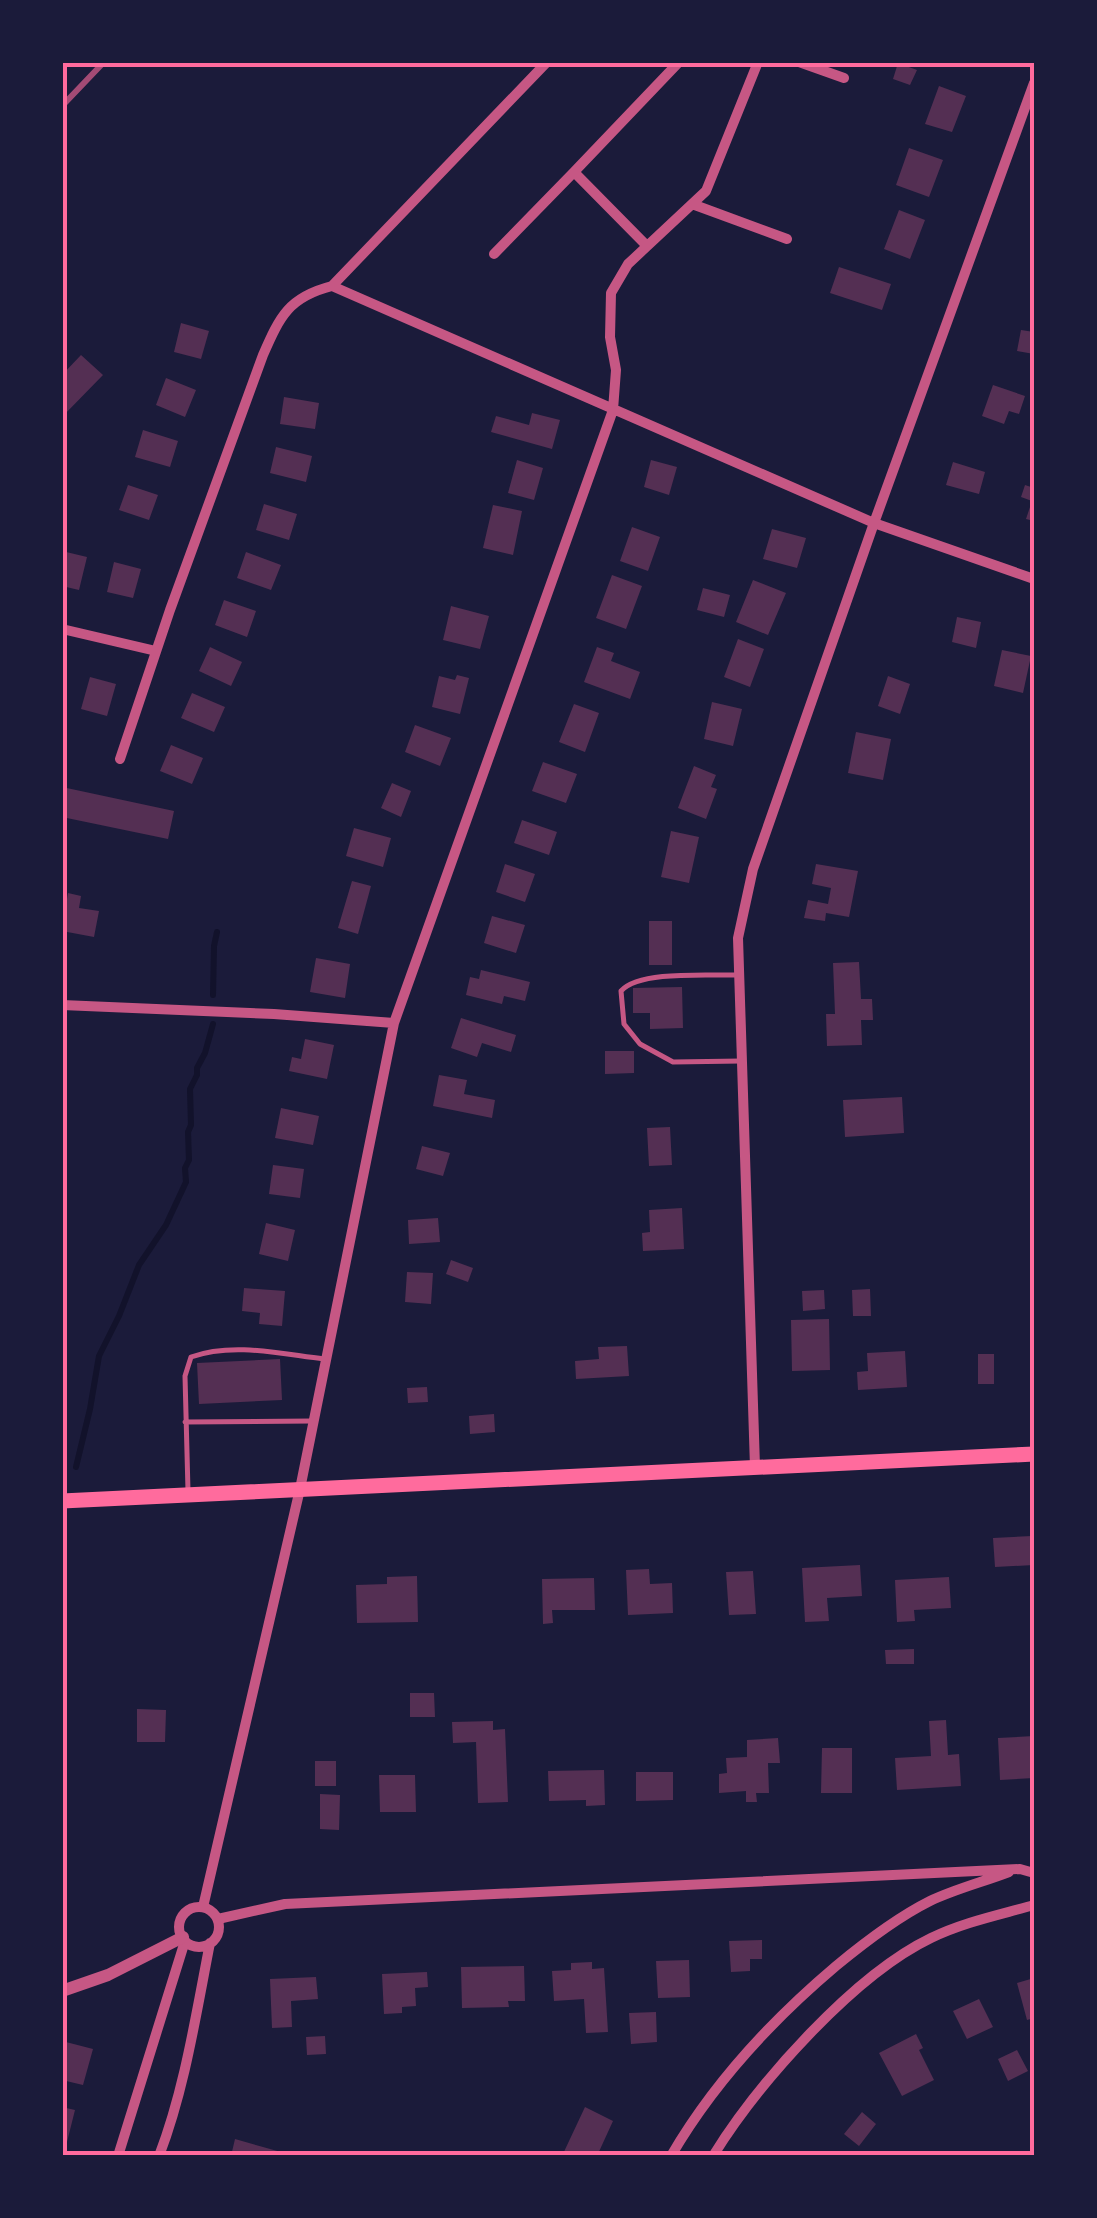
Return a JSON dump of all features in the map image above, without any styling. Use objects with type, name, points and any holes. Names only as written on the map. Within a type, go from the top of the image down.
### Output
[{"type":"main road","points":[[62,1501],[1034,1454]]},
{"type":"street","points":[[120,759],[278,321],[301,297],[332,286],[547,62]]},
{"type":"street","points":[[494,254],[679,62]]},
{"type":"street","points":[[203,1907],[300,1489],[394,1023],[613,410],[616,370],[610,338],[610,293],[628,264],[706,190],[758,62]]},
{"type":"street","points":[[799,62],[844,78]]},
{"type":"street","points":[[755,1468],[738,938],[753,869],[1034,83]]},
{"type":"street","points":[[574,172],[646,246]]},
{"type":"street","points":[[692,204],[787,239]]},
{"type":"street","points":[[332,286],[874,522],[1034,579]]},
{"type":"street","points":[[62,629],[156,651]]},
{"type":"street","points":[[62,1005],[394,1023]]},
{"type":"street","points":[[671,2156],[721,2082],[762,2035],[854,1951],[932,1900],[1020,1868]]},
{"type":"street","points":[[218,1919],[286,1904],[1034,1870]]},
{"type":"street","points":[[713,2156],[746,2107],[787,2060],[876,1973],[901,1954],[957,1926],[1034,1905]]},
{"type":"street","points":[[159,2156],[192,2034],[210,1943],[217,1935],[218,1919],[214,1913],[203,1907],[190,1908],[182,1917],[179,1930],[184,1939],[197,1946],[210,1943]]},
{"type":"street","points":[[62,1991],[108,1975],[184,1939]]},
{"type":"street","points":[[118,2156],[184,1939]]},
{"type":"lane","points":[[739,975],[654,977],[628,983],[621,991],[621,1002],[624,1024],[640,1044],[673,1062],[742,1061]]},
{"type":"lane","points":[[188,1494],[185,1376],[191,1357],[204,1352],[246,1350],[327,1359]]},
{"type":"lane","points":[[185,1422],[314,1421]]},
{"type":"building","points":[[898,63],[917,70],[910,85],[893,79]]},
{"type":"building","points":[[939,86],[966,96],[952,132],[925,124]]},
{"type":"building","points":[[909,148],[943,160],[929,197],[896,185]]},
{"type":"building","points":[[899,210],[925,220],[910,259],[884,249]]},
{"type":"building","points":[[839,267],[891,284],[882,310],[830,293]]},
{"type":"building","points":[[181,323],[209,331],[201,359],[174,352]]},
{"type":"building","points":[[1021,330],[1034,332],[1034,354],[1017,351]]},
{"type":"building","points":[[81,355],[103,375],[62,417],[62,375]]},
{"type":"building","points":[[166,378],[196,390],[185,417],[156,405]]},
{"type":"building","points":[[993,385],[1025,396],[1019,414],[1009,411],[1004,424],[982,416]]},
{"type":"building","points":[[284,397],[319,403],[315,429],[280,424]]},
{"type":"building","points":[[532,413],[560,420],[552,449],[491,432],[496,416],[529,425]]},
{"type":"building","points":[[143,430],[178,441],[170,467],[135,457]]},
{"type":"building","points":[[276,447],[312,456],[306,482],[270,473]]},
{"type":"building","points":[[517,460],[543,468],[534,500],[508,493]]},
{"type":"building","points":[[651,460],[677,467],[669,495],[644,487]]},
{"type":"building","points":[[953,462],[985,472],[979,494],[946,485]]},
{"type":"building","points":[[128,485],[158,495],[149,520],[119,510]]},
{"type":"building","points":[[1025,485],[1034,488],[1034,521],[1026,519],[1032,501],[1021,497]]},
{"type":"building","points":[[264,504],[297,514],[289,540],[256,530]]},
{"type":"building","points":[[493,505],[522,511],[513,555],[483,548]]},
{"type":"building","points":[[632,527],[660,537],[648,571],[620,561]]},
{"type":"building","points":[[772,529],[806,538],[797,568],[763,559]]},
{"type":"building","points":[[62,551],[87,557],[79,590],[62,586]]},
{"type":"building","points":[[246,552],[281,565],[271,590],[237,578]]},
{"type":"building","points":[[114,562],[141,569],[133,598],[107,592]]},
{"type":"building","points":[[612,575],[642,586],[626,629],[596,618]]},
{"type":"building","points":[[753,580],[786,593],[768,635],[736,622]]},
{"type":"building","points":[[703,588],[730,595],[724,617],[697,610]]},
{"type":"building","points":[[224,600],[256,611],[247,637],[215,625]]},
{"type":"building","points":[[451,606],[489,616],[480,649],[443,640]]},
{"type":"building","points":[[957,617],[981,622],[976,648],[952,642]]},
{"type":"building","points":[[738,639],[764,649],[750,687],[724,677]]},
{"type":"building","points":[[210,647],[242,662],[231,686],[199,671]]},
{"type":"building","points":[[597,647],[614,653],[611,661],[640,672],[630,699],[584,682]]},
{"type":"building","points":[[1002,650],[1031,656],[1023,693],[994,686]]},
{"type":"building","points":[[457,675],[469,678],[460,714],[432,707],[439,676],[455,680]]},
{"type":"building","points":[[888,676],[910,684],[900,714],[878,706]]},
{"type":"building","points":[[90,677],[116,684],[107,716],[81,709]]},
{"type":"building","points":[[192,693],[225,707],[214,732],[181,718]]},
{"type":"building","points":[[712,702],[742,709],[733,746],[704,739]]},
{"type":"building","points":[[574,704],[599,713],[585,752],[559,742]]},
{"type":"building","points":[[415,725],[451,738],[440,766],[405,752]]},
{"type":"building","points":[[856,732],[891,739],[883,780],[848,773]]},
{"type":"building","points":[[171,745],[203,758],[192,784],[160,771]]},
{"type":"building","points":[[543,762],[577,774],[566,803],[532,791]]},
{"type":"building","points":[[694,766],[716,775],[711,787],[717,789],[706,819],[678,808]]},
{"type":"building","points":[[392,783],[411,791],[401,817],[381,808]]},
{"type":"building","points":[[62,787],[174,811],[168,839],[62,817]]},
{"type":"building","points":[[522,820],[557,832],[549,855],[514,843]]},
{"type":"building","points":[[354,828],[391,838],[383,867],[346,856]]},
{"type":"building","points":[[671,831],[699,837],[689,883],[661,877]]},
{"type":"building","points":[[505,864],[535,874],[525,902],[496,892]]},
{"type":"building","points":[[816,864],[858,871],[849,917],[826,913],[825,921],[804,918],[808,900],[828,904],[831,888],[812,884]]},
{"type":"building","points":[[352,881],[371,886],[358,934],[338,928]]},
{"type":"building","points":[[68,893],[81,896],[79,908],[99,911],[94,937],[62,931],[62,904],[66,905]]},
{"type":"building","points":[[492,916],[525,925],[516,953],[484,943]]},
{"type":"building","points":[[649,921],[672,921],[672,965],[649,965]]},
{"type":"building","points":[[316,958],[350,964],[345,998],[310,992]]},
{"type":"building","points":[[859,962],[861,999],[872,999],[873,1020],[861,1020],[862,1045],[827,1046],[826,1014],[835,1014],[833,963]]},
{"type":"building","points":[[481,970],[530,982],[525,1001],[504,996],[502,1004],[466,995],[470,977],[479,979]]},
{"type":"building","points":[[682,987],[683,1028],[650,1029],[650,1013],[633,1013],[633,988]]},
{"type":"building","points":[[461,1018],[516,1035],[511,1052],[482,1043],[477,1057],[451,1048]]},
{"type":"building","points":[[305,1039],[334,1045],[327,1079],[289,1071],[292,1057],[301,1059]]},
{"type":"building","points":[[605,1051],[634,1051],[634,1073],[605,1074]]},
{"type":"building","points":[[439,1075],[467,1080],[464,1094],[495,1100],[492,1118],[433,1106]]},
{"type":"building","points":[[902,1097],[904,1133],[845,1137],[843,1100]]},
{"type":"building","points":[[281,1108],[319,1116],[313,1145],[275,1138]]},
{"type":"building","points":[[670,1127],[672,1165],[649,1166],[647,1128]]},
{"type":"building","points":[[422,1146],[450,1153],[443,1176],[416,1169]]},
{"type":"building","points":[[273,1165],[304,1169],[300,1198],[269,1194]]},
{"type":"building","points":[[682,1208],[684,1249],[643,1251],[642,1233],[650,1232],[649,1210]]},
{"type":"building","points":[[438,1218],[440,1242],[409,1244],[408,1220]]},
{"type":"building","points":[[266,1223],[295,1230],[288,1261],[259,1254]]},
{"type":"building","points":[[451,1260],[473,1268],[468,1282],[446,1274]]},
{"type":"building","points":[[407,1272],[433,1273],[431,1304],[405,1302]]},
{"type":"building","points":[[244,1288],[285,1291],[282,1326],[259,1324],[260,1313],[242,1311]]},
{"type":"building","points":[[870,1289],[871,1316],[853,1316],[852,1290]]},
{"type":"building","points":[[824,1290],[825,1309],[803,1311],[802,1291]]},
{"type":"building","points":[[829,1319],[830,1370],[792,1371],[791,1320]]},
{"type":"building","points":[[627,1346],[629,1376],[576,1379],[575,1361],[599,1359],[598,1347]]},
{"type":"building","points":[[905,1351],[907,1387],[858,1390],[857,1372],[868,1371],[867,1353]]},
{"type":"building","points":[[978,1354],[994,1354],[994,1384],[978,1384]]},
{"type":"building","points":[[280,1359],[282,1400],[199,1404],[197,1363]]},
{"type":"building","points":[[427,1387],[428,1402],[408,1403],[407,1388]]},
{"type":"building","points":[[494,1414],[495,1432],[470,1434],[469,1416]]},
{"type":"building","points":[[1032,1536],[1034,1565],[995,1567],[993,1538]]},
{"type":"building","points":[[860,1565],[862,1596],[827,1598],[829,1621],[805,1622],[802,1568]]},
{"type":"building","points":[[649,1569],[650,1584],[672,1583],[673,1613],[628,1615],[626,1570]]},
{"type":"building","points":[[753,1571],[756,1614],[729,1615],[726,1572]]},
{"type":"building","points":[[417,1576],[418,1622],[357,1623],[356,1585],[387,1584],[387,1577]]},
{"type":"building","points":[[949,1577],[951,1608],[914,1610],[915,1621],[897,1622],[895,1580]]},
{"type":"building","points":[[594,1578],[595,1610],[552,1610],[553,1623],[543,1624],[542,1579]]},
{"type":"building","points":[[914,1649],[914,1664],[886,1664],[885,1650]]},
{"type":"building","points":[[410,1693],[434,1693],[435,1717],[410,1717]]},
{"type":"building","points":[[137,1709],[166,1710],[165,1742],[137,1742]]},
{"type":"building","points":[[946,1720],[948,1755],[959,1754],[961,1786],[897,1790],[895,1758],[931,1756],[929,1721]]},
{"type":"building","points":[[493,1721],[493,1730],[505,1729],[508,1802],[478,1803],[476,1742],[453,1743],[452,1722]]},
{"type":"building","points":[[1034,1736],[1034,1778],[1000,1780],[998,1738]]},
{"type":"building","points":[[778,1738],[780,1763],[768,1763],[769,1793],[756,1793],[757,1802],[746,1802],[746,1791],[719,1793],[719,1774],[727,1773],[726,1758],[747,1757],[747,1740]]},
{"type":"building","points":[[822,1748],[852,1748],[852,1793],[821,1793]]},
{"type":"building","points":[[315,1761],[336,1761],[336,1786],[315,1786]]},
{"type":"building","points":[[604,1770],[605,1805],[586,1806],[586,1800],[549,1801],[548,1771]]},
{"type":"building","points":[[636,1772],[673,1772],[673,1800],[636,1801]]},
{"type":"building","points":[[379,1775],[415,1775],[416,1812],[380,1812]]},
{"type":"building","points":[[320,1794],[340,1795],[339,1830],[320,1829]]},
{"type":"building","points":[[762,1940],[762,1959],[750,1959],[750,1971],[731,1972],[729,1941]]},
{"type":"building","points":[[689,1960],[690,1997],[658,1998],[656,1961]]},
{"type":"building","points":[[592,1962],[592,1969],[604,1968],[608,2032],[586,2033],[584,1999],[554,2001],[552,1971],[571,1970],[571,1963]]},
{"type":"building","points":[[524,1966],[525,2001],[508,2001],[509,2007],[462,2008],[461,1967]]},
{"type":"building","points":[[427,1972],[428,1987],[415,1988],[416,2006],[402,2007],[402,2013],[384,2014],[382,1974]]},
{"type":"building","points":[[316,1977],[318,1999],[291,2001],[292,2027],[272,2028],[270,1979]]},
{"type":"building","points":[[1034,1978],[1034,2018],[1027,2020],[1017,1983]]},
{"type":"building","points":[[979,1999],[993,2027],[967,2039],[953,2011]]},
{"type":"building","points":[[656,2012],[657,2042],[631,2044],[629,2013]]},
{"type":"building","points":[[916,2034],[923,2048],[919,2050],[934,2080],[902,2096],[879,2053]]},
{"type":"building","points":[[325,2036],[326,2054],[307,2055],[306,2037]]},
{"type":"building","points":[[62,2041],[93,2049],[83,2085],[62,2080]]},
{"type":"building","points":[[1017,2050],[1028,2071],[1008,2081],[998,2059]]},
{"type":"building","points":[[62,2107],[75,2110],[64,2154],[62,2154]]},
{"type":"building","points":[[585,2107],[613,2121],[597,2156],[562,2156]]},
{"type":"building","points":[[862,2112],[876,2124],[859,2146],[844,2134]]},
{"type":"building","points":[[235,2139],[288,2154],[288,2156],[231,2156]]},
{"type":"waterway","points":[[213,995],[217,932]]},
{"type":"waterway","points":[[76,1467],[99,1356],[139,1265],[166,1225],[186,1182],[190,1089],[213,1024]]},
{"type":"railway","points":[[62,106],[104,62]]}]
